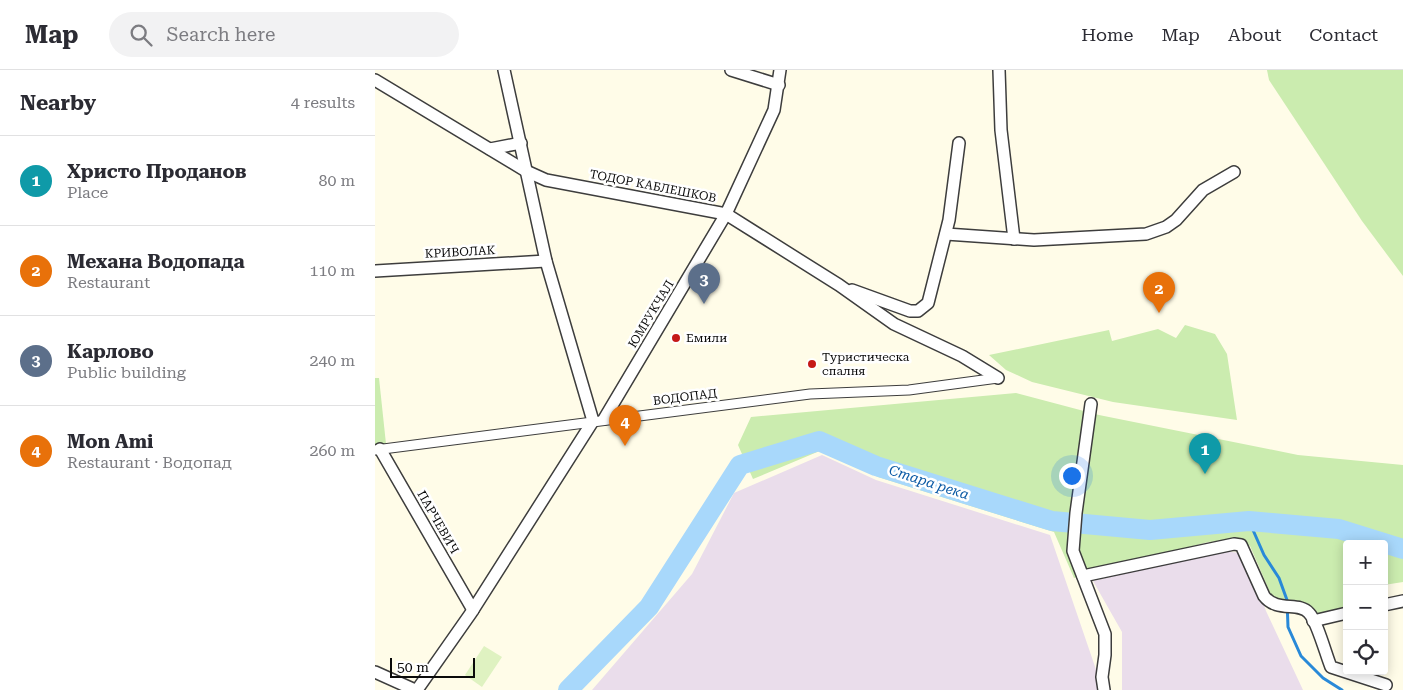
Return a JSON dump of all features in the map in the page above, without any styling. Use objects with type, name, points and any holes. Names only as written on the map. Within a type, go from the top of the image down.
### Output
[{"type":"street","points":[[504,70],[546,261],[598,420]]},
{"type":"street","points":[[731,70],[779,84]]},
{"type":"street","name":"ЮМРУКЧАЛ","points":[[416,690],[473,610],[598,420],[726,214],[774,110],[780,70]]},
{"type":"street","points":[[999,70],[1001,130],[1014,239]]},
{"type":"street","name":"ТОДОР КАБЛЕШКОВ","points":[[375,80],[526,171],[546,180],[726,214],[839,285],[894,324],[962,356],[998,378]]},
{"type":"street","points":[[490,149],[521,143]]},
{"type":"street","points":[[839,285],[910,312],[918,311],[928,303],[946,234],[956,182],[959,143]]},
{"type":"street","points":[[946,234],[1034,240],[1151,233],[1166,227],[1176,220],[1203,190],[1234,172]]},
{"type":"street","name":"КРИВОЛАК","points":[[375,271],[546,261]]},
{"type":"street","name":"ВОДОПАД","points":[[377,452],[598,420],[810,394],[909,390],[998,378]]},
{"type":"street","points":[[1091,404],[1076,512],[1073,551],[1105,634],[1102,677],[1104,690]]},
{"type":"street","name":"ПАРЧЕВИЧ","points":[[377,452],[473,610]]},
{"type":"street","points":[[1083,576],[1235,544],[1241,545],[1269,603],[1302,609],[1310,614],[1331,667],[1385,686]]},
{"type":"street","points":[[1388,604],[1403,601]]},
{"type":"street","points":[[1313,621],[1343,614]]},
{"type":"street","points":[[375,672],[416,690]]},
{"type":"shaded area","points":[[822,455],[876,480],[1050,535],[1103,690],[592,690],[692,574],[734,493]]},
{"type":"shaded area","points":[[1222,551],[1241,553],[1252,571],[1266,611],[1303,690],[1122,690],[1122,632],[1093,581]]},
{"type":"green space","points":[[1267,70],[1403,70],[1403,276],[1362,221],[1269,80]]},
{"type":"green space","points":[[1185,325],[1215,334],[1227,354],[1237,420],[1113,402],[1032,382],[1006,370],[989,355],[1109,330],[1112,341],[1158,329],[1176,338]]},
{"type":"green space","points":[[375,378],[379,378],[386,444],[375,446]]},
{"type":"green space","points":[[1016,393],[1099,415],[1298,455],[1403,465],[1403,582],[1388,584],[1388,540],[1343,540],[1343,614],[1328,619],[1311,611],[1287,609],[1272,597],[1250,546],[1238,540],[1208,542],[1074,578],[1054,532],[878,477],[822,450],[753,479],[738,445],[751,417]]},
{"type":"green space","points":[[484,646],[502,657],[482,687],[465,675]]},
{"type":"waterway","name":"Стара река","points":[[568,690],[649,607],[740,465],[819,441],[876,466],[1052,521],[1150,530],[1249,521],[1339,529],[1403,549]]},
{"type":"waterway","points":[[1249,521],[1264,555],[1279,578],[1287,600],[1288,627],[1301,656],[1323,678],[1342,690]]},
{"type":"place","name":"Карлово","points":[[704,304]]},
{"type":"place","name":"Механа Водопада","points":[[1159,313]]},
{"type":"place","name":"Емили","points":[[676,338]]},
{"type":"place","name":"Туристическа спалня","points":[[812,364]]},
{"type":"place","name":"Mon Ami","points":[[625,446]]},
{"type":"place","name":"Христо Проданов","points":[[1205,474]]}]
